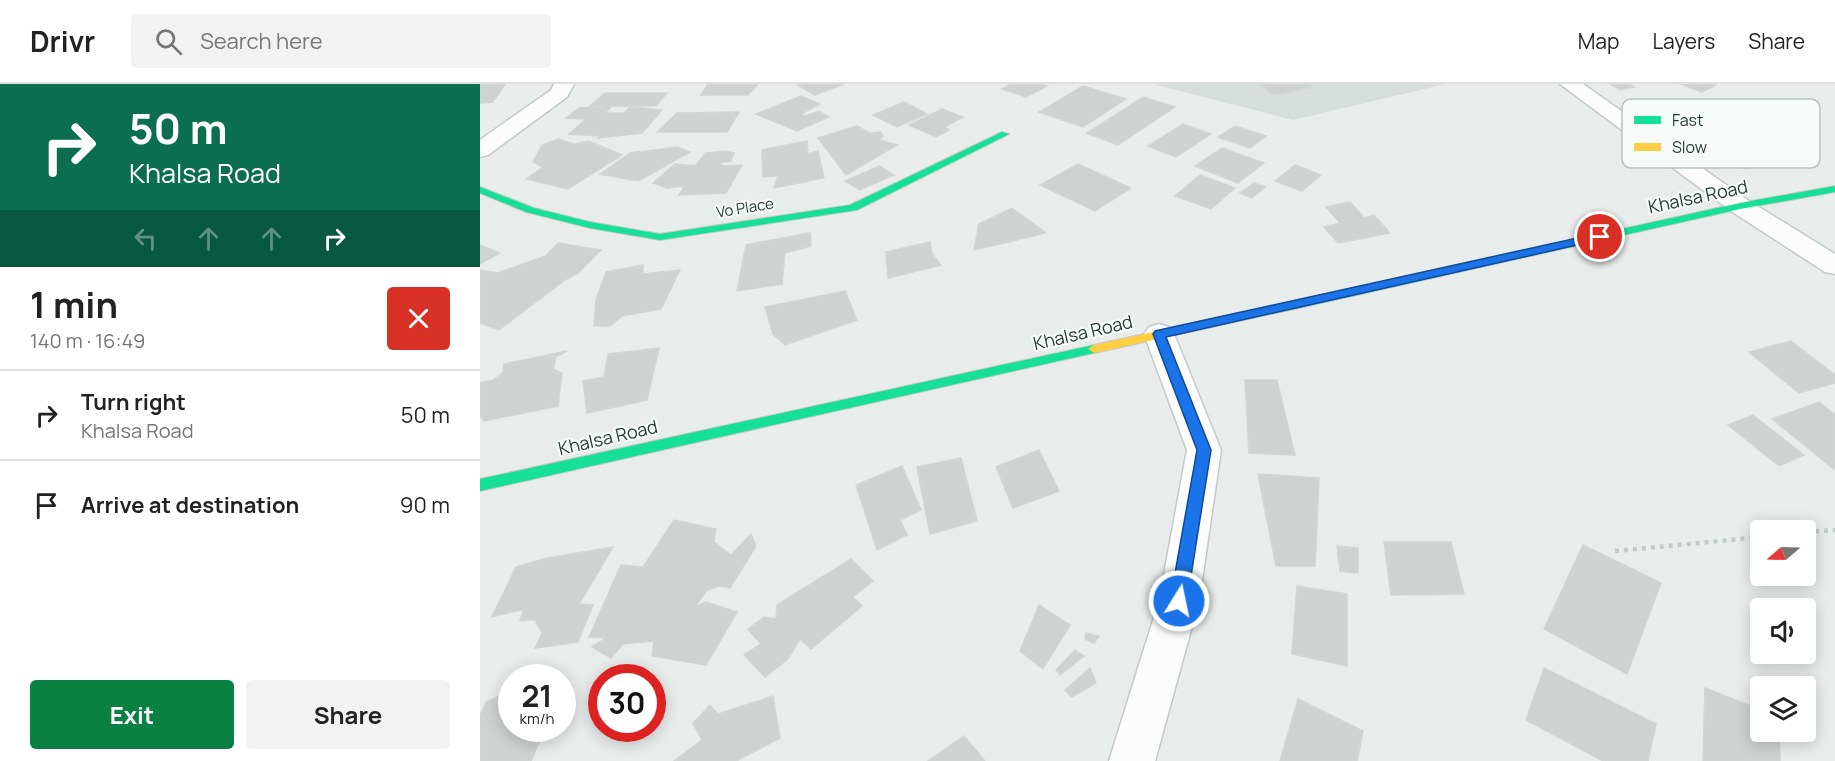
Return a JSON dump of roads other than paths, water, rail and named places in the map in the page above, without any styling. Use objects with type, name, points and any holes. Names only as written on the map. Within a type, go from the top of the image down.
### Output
[{"type":"main road","name":"Vo Place","points":[[480,190],[530,210],[590,225],[660,237],[853,208],[1005,134]]},
{"type":"main road","name":"Khalsa Road","points":[[480,485],[1740,206],[1835,189]]},
{"type":"street","points":[[480,150],[560,93],[564,84]]},
{"type":"street","points":[[1570,84],[1622,121]]},
{"type":"street","points":[[1687,168],[1740,206],[1835,266]]},
{"type":"street","points":[[1132,761],[1179,601],[1204,450],[1159,334]]}]
